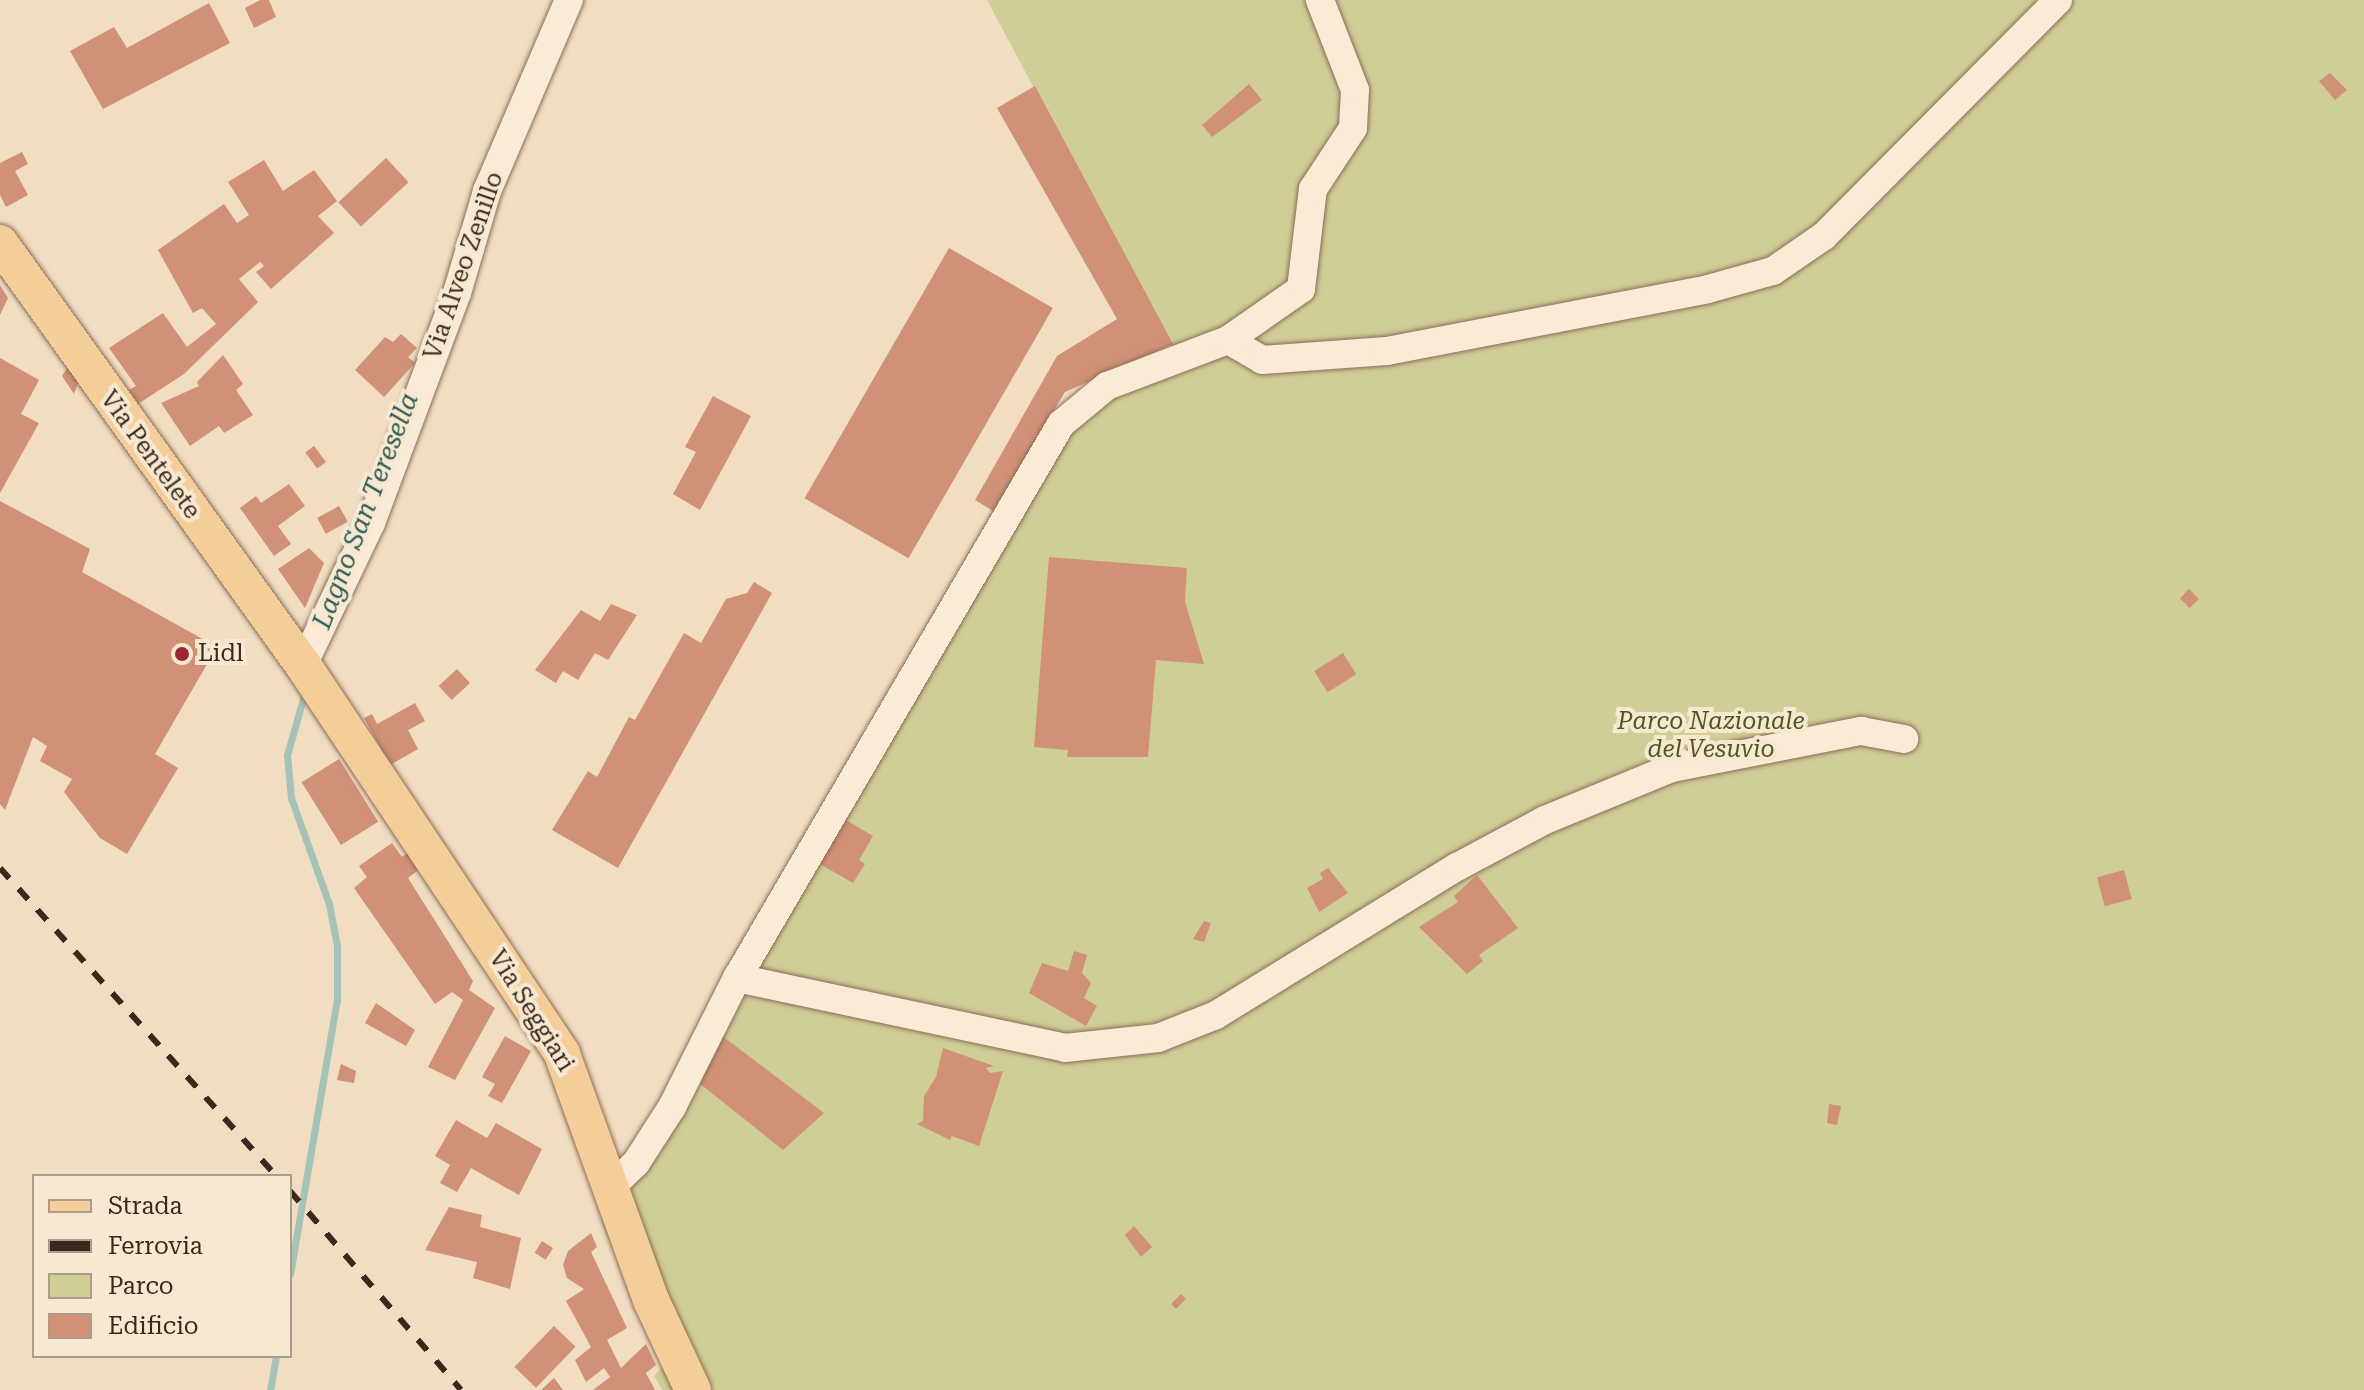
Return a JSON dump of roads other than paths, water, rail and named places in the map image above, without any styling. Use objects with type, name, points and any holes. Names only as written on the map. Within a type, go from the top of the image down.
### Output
[{"type":"main road","name":"Via Pentelete","points":[[0,243],[303,665]]},
{"type":"main road","name":"Via Seggiari","points":[[303,665],[562,1054],[651,1300],[693,1390]]},
{"type":"street","name":"Via Alveo Zenillo","points":[[303,665],[371,523],[457,293],[487,191],[569,0]]},
{"type":"street","points":[[612,1186],[636,1163],[672,1107],[737,978],[1061,424],[1107,386],[1228,340],[1301,289],[1313,189],[1353,128],[1355,90],[1320,0]]},
{"type":"street","points":[[1228,340],[1262,360],[1387,351],[1708,289],[1773,271],[1824,236],[2058,0]]},
{"type":"street","points":[[737,978],[1065,1048],[1158,1038],[1216,1015],[1532,826],[1657,774],[1861,731],[1904,739]]},
{"type":"waterway","name":"Lagno San Teresella","points":[[292,1262],[337,1000],[337,946],[329,904],[291,798],[287,755],[305,692]]},
{"type":"waterway","name":"Lagno San Teresella","points":[[270,1390],[276,1358]]},
{"type":"railway","points":[[0,868],[274,1174]]},
{"type":"railway","points":[[292,1193],[461,1390]]},
{"type":"place","name":"Lidl","points":[[182,654]]},
{"type":"park label","name":"Parco Nazionale del Vesuvio","points":[[1711,736]]}]
